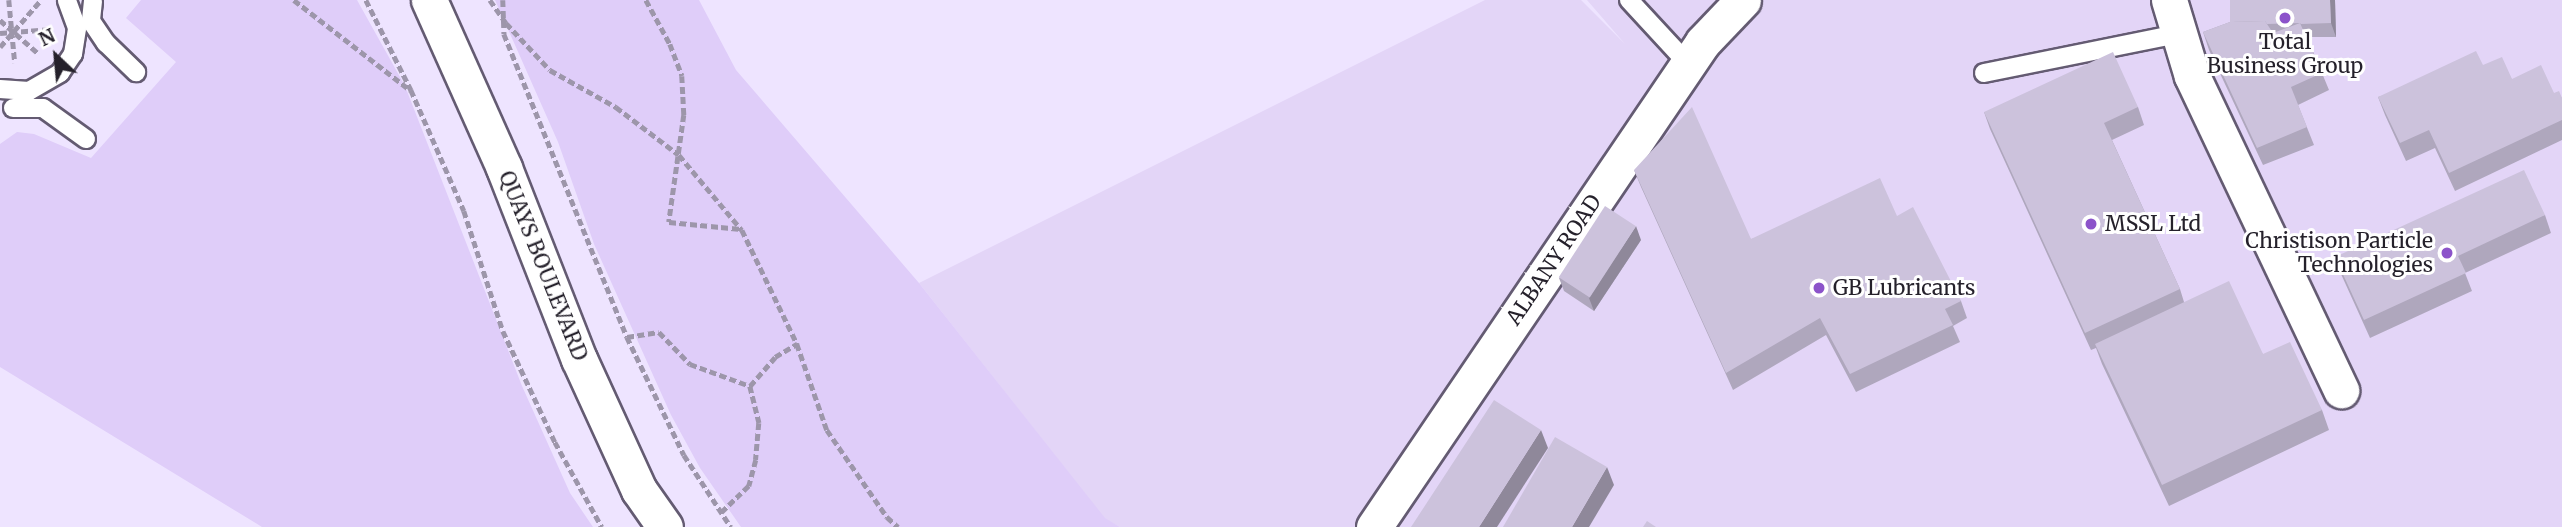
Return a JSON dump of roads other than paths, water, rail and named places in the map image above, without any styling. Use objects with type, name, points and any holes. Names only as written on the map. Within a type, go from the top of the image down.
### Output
[{"type":"street","name":"QUAYS BOULEVARD","points":[[429,0],[504,168],[579,359],[639,490],[665,527]]},
{"type":"street","name":"ALBANY ROAD","points":[[1374,527],[1703,42],[1743,0]]},
{"type":"street","points":[[2169,0],[2192,76],[2341,390]]},
{"type":"lane","points":[[67,0],[77,28]]},
{"type":"lane","points":[[10,96],[40,87],[60,73],[73,54],[77,28],[93,0]]},
{"type":"lane","points":[[93,0],[91,21],[106,43],[136,72]]},
{"type":"lane","points":[[1629,0],[1688,64]]},
{"type":"lane","points":[[1984,73],[2178,34]]},
{"type":"lane","points":[[0,122],[10,96]]},
{"type":"lane","points":[[10,96],[43,108],[86,139]]},
{"type":"place","name":"Total Business Group","points":[[2285,18]]},
{"type":"place","name":"MSSL Ltd","points":[[2091,224]]},
{"type":"place","name":"Christison Particle Technologies","points":[[2447,253]]},
{"type":"place","name":"GB Lubricants","points":[[1819,288]]}]
